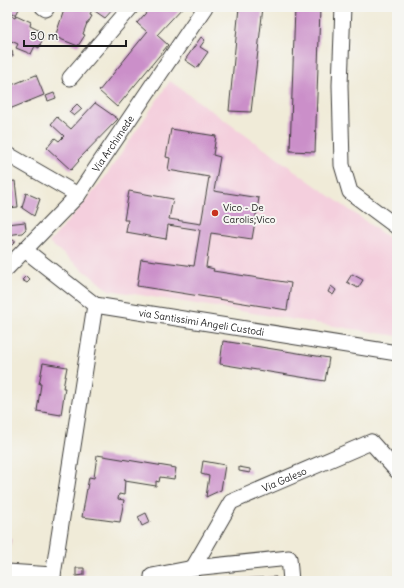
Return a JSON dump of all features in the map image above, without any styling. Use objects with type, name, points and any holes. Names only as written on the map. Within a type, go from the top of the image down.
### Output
[{"type":"street","points":[[43,7],[47,7]]},
{"type":"street","points":[[70,78],[131,7]]},
{"type":"street","name":"Via Archimede","points":[[7,268],[78,195],[205,7]]},
{"type":"street","points":[[343,7],[340,85],[342,165],[350,192],[397,227]]},
{"type":"street","points":[[7,154],[78,195]]},
{"type":"street","name":"via Santissimi Angeli Custodi","points":[[25,250],[95,305],[397,353]]},
{"type":"street","points":[[7,572],[53,578],[95,305]]},
{"type":"street","name":"Via Galeso","points":[[193,568],[231,502],[371,442],[397,471]]},
{"type":"street","points":[[152,581],[152,576],[193,568],[290,558],[291,581]]},
{"type":"shaded area","name":"Vico - De Carolis;Vico","points":[[170,81],[397,244],[397,336],[109,290],[49,243],[101,183]]},
{"type":"building","points":[[11,7],[20,7],[16,15],[10,11]]},
{"type":"building","points":[[65,7],[115,7],[105,18],[92,9],[90,15],[92,16],[87,23],[83,34],[85,35],[78,46],[55,37]]},
{"type":"building","points":[[151,7],[183,7],[157,35],[168,45],[117,107],[99,91],[147,32],[137,23]]},
{"type":"building","points":[[239,7],[263,7],[251,112],[229,111]]},
{"type":"building","points":[[295,8],[320,9],[315,152],[290,151]]},
{"type":"building","points":[[7,10],[10,11],[9,14],[15,17],[16,15],[31,22],[30,26],[44,35],[39,48],[35,46],[31,54],[16,48],[18,44],[7,39]]},
{"type":"building","points":[[201,37],[205,40],[200,47],[208,52],[197,68],[185,60]]},
{"type":"building","points":[[7,50],[12,50],[13,56],[7,56]]},
{"type":"building","points":[[36,75],[44,95],[7,110],[7,87]]},
{"type":"building","points":[[54,93],[56,98],[48,101],[46,96]]},
{"type":"building","points":[[95,103],[118,119],[78,160],[79,161],[71,170],[47,148],[55,138],[59,141],[64,136],[51,124],[57,117],[71,129]]},
{"type":"building","points":[[77,104],[82,109],[74,116],[69,112]]},
{"type":"building","points":[[171,129],[216,136],[213,155],[220,157],[214,191],[259,198],[252,239],[211,233],[206,267],[214,269],[213,271],[291,283],[287,310],[137,286],[141,259],[194,266],[200,230],[168,225],[166,239],[126,232],[128,220],[124,220],[129,191],[173,199],[169,219],[201,224],[209,177],[168,170],[170,158],[166,157]]},
{"type":"building","points":[[15,181],[18,207],[7,208],[7,182]]},
{"type":"building","points":[[26,193],[40,199],[34,216],[22,208]]},
{"type":"building","points":[[25,222],[26,229],[22,233],[7,235],[7,224]]},
{"type":"building","points":[[15,240],[15,242],[7,250],[7,241]]},
{"type":"building","points":[[352,274],[363,280],[358,288],[347,282]]},
{"type":"building","points":[[26,276],[30,280],[27,283],[22,280]]},
{"type":"building","points":[[331,286],[336,290],[333,295],[328,292]]},
{"type":"building","points":[[223,341],[329,358],[325,381],[220,364]]},
{"type":"building","points":[[43,363],[67,367],[63,388],[65,388],[61,415],[37,411],[41,384],[39,384]]},
{"type":"building","points":[[97,455],[176,468],[174,479],[160,477],[159,482],[156,481],[156,486],[125,481],[125,479],[124,495],[119,494],[118,499],[124,500],[120,522],[82,517],[89,477],[94,478]]},
{"type":"building","points":[[203,461],[225,465],[221,490],[206,497],[209,476],[201,474]]},
{"type":"building","points":[[239,467],[250,469],[250,473],[239,471]]},
{"type":"building","points":[[146,513],[150,522],[142,526],[138,517]]},
{"type":"building","points":[[7,538],[11,538],[8,559],[7,559]]},
{"type":"building","points":[[76,568],[84,568],[84,575],[76,576]]},
{"type":"building","points":[[276,577],[276,581],[221,581],[221,580]]},
{"type":"place","name":"Vico - De Carolis;Vico","points":[[215,213]]}]
